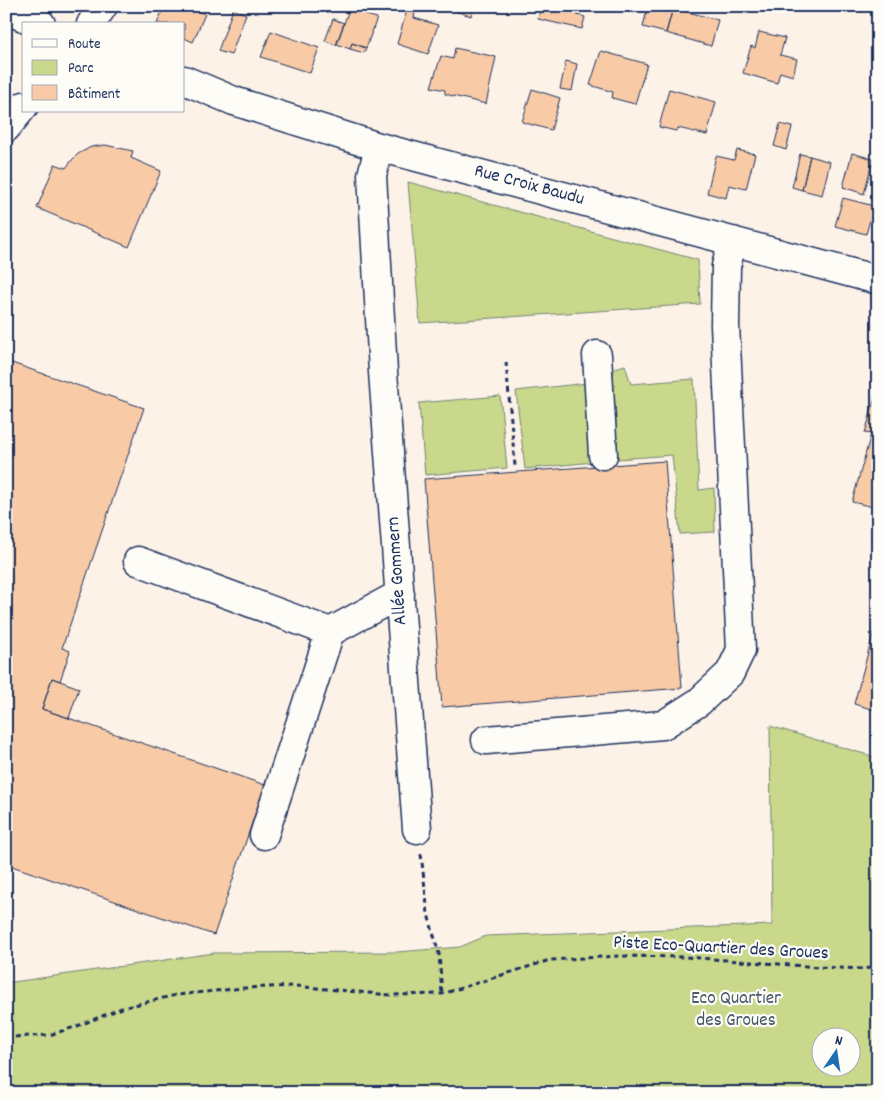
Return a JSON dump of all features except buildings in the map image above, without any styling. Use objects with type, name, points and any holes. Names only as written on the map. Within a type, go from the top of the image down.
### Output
[{"type":"street","points":[[92,22],[103,6]]},
{"type":"street","points":[[6,10],[36,22]]},
{"type":"street","name":"Rue Croix Baudu","points":[[185,80],[234,101],[379,147],[878,280]]},
{"type":"street","points":[[6,128],[22,108]]},
{"type":"street","name":"Allée Gommern","points":[[379,147],[372,175],[383,372],[417,828]]},
{"type":"street","points":[[486,740],[663,725],[699,702],[730,673],[741,650],[725,325],[726,266],[733,241]]},
{"type":"street","points":[[597,355],[603,455]]},
{"type":"street","points":[[138,561],[330,632]]},
{"type":"street","points":[[264,835],[330,632],[400,594]]},
{"type":"path","points":[[506,362],[515,466]]},
{"type":"path","points":[[417,828],[428,914],[439,954],[442,994]]},
{"type":"path","name":"Piste Eco-Quartier des Groues","points":[[6,1036],[49,1035],[76,1027],[122,1008],[176,995],[244,988],[295,986],[390,995],[442,994],[550,960],[620,956],[686,957],[818,967],[862,969],[878,967]]},
{"type":"green space","points":[[408,182],[698,260],[700,304],[420,323]]},
{"type":"green space","points":[[625,365],[631,384],[694,379],[699,490],[714,488],[715,532],[680,534],[672,455],[618,459],[613,375],[615,368]]},
{"type":"green space","points":[[587,383],[593,462],[525,469],[516,391]]},
{"type":"green space","points":[[500,396],[507,468],[425,475],[419,403]]},
{"type":"green space","name":"Eco Quartier des Groues","points":[[770,726],[878,758],[878,1093],[6,1093],[6,983],[214,953],[397,952],[460,947],[486,936],[772,925]]}]
